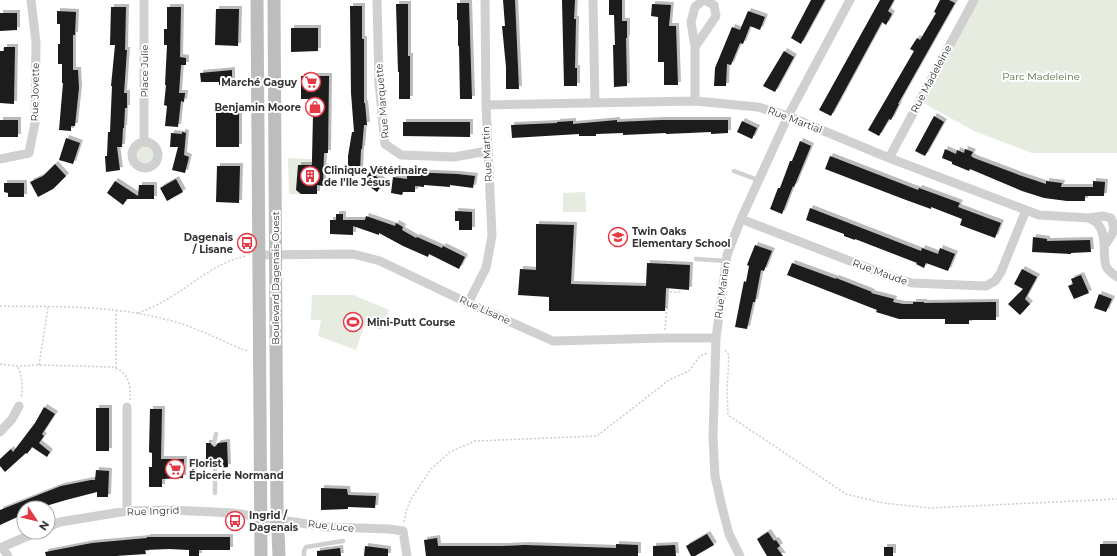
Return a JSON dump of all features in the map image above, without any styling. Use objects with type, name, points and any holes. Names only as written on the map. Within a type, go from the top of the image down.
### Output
[{"type":"main road","name":"Boulevard Dagenais Ouest","points":[[257,0],[253,255],[261,556]]},
{"type":"main road","name":"Boulevard Dagenais Ouest","points":[[274,0],[277,519],[279,556]]},
{"type":"street","name":"Rue Jovette","points":[[0,159],[29,153],[36,123],[36,43],[31,0]]},
{"type":"street","name":"Place Julie","points":[[144,0],[144,142]]},
{"type":"street","name":"Rue Marquette","points":[[377,0],[379,83],[385,144],[401,155],[454,157],[487,151]]},
{"type":"street","name":"Rue Martin","points":[[468,304],[486,268],[492,236],[487,151],[485,0]]},
{"type":"street","points":[[593,0],[595,103]]},
{"type":"street","points":[[695,47],[716,16],[714,5],[704,0],[695,7],[691,22],[695,47],[695,101]]},
{"type":"street","name":"Rue Marian","points":[[740,556],[729,534],[716,476],[713,437],[716,338],[727,255],[758,180],[788,116],[850,0]]},
{"type":"street","name":"Rue Madeleine","points":[[889,158],[974,0]]},
{"type":"street","name":"Rue Martial","points":[[486,105],[695,101],[758,107],[788,116],[889,158],[1039,215],[1089,218],[1103,216],[1111,218],[1115,226],[1113,233],[1105,245]]},
{"type":"street","name":"Rue Maude","points":[[741,219],[894,278],[912,283],[986,286],[995,281],[1001,272],[1026,210]]},
{"type":"street","points":[[1089,218],[1098,224],[1101,230],[1105,245],[1106,266],[1111,273],[1117,277]]},
{"type":"street","name":"Rue Lisane","points":[[253,255],[353,254],[365,256],[380,261],[468,304],[553,341],[716,338]]},
{"type":"street","points":[[0,432],[12,419],[19,406]]},
{"type":"street","points":[[127,407],[127,512]]},
{"type":"street","name":"Rue Ingrid","points":[[56,524],[127,512],[152,510],[233,513],[260,516]]},
{"type":"street","name":"Rue Luce","points":[[260,516],[328,527],[389,529],[403,531]]},
{"type":"street","points":[[403,531],[407,556]]},
{"type":"street","points":[[8,556],[1,547],[18,540]]},
{"type":"lane","points":[[734,171],[758,180]]},
{"type":"lane","points":[[696,259],[726,261]]},
{"type":"lane","points":[[214,443],[216,434]]},
{"type":"lane","points":[[214,468],[215,493]]},
{"type":"lane","points":[[304,556],[304,550],[306,548],[343,541]]},
{"type":"path","points":[[136,313],[170,298],[203,274],[221,264],[253,255]]},
{"type":"path","points":[[664,338],[668,292],[682,292]]},
{"type":"path","points":[[0,306],[48,307],[136,313],[171,320],[248,351]]},
{"type":"path","points":[[39,366],[48,307]]},
{"type":"path","points":[[116,311],[116,368]]},
{"type":"path","points":[[403,531],[406,511],[411,499],[430,469],[450,452],[475,442],[597,436],[669,380],[689,371],[700,356],[716,350],[721,346],[729,355],[727,391],[728,415],[846,494],[883,503],[930,508],[1117,498]]},
{"type":"path","points":[[0,364],[16,366],[116,368],[125,374],[130,385],[130,402],[127,407]]},
{"type":"path","points":[[16,366],[21,374],[22,390],[19,406]]},
{"type":"green space","name":"Parc Madeleine","points":[[974,0],[1117,0],[1117,153],[1032,153],[974,131],[920,101]]},
{"type":"green space","points":[[145,142],[154,146],[158,155],[154,164],[145,168],[136,164],[132,155],[136,146]]},
{"type":"green space","points":[[288,158],[312,159],[312,165],[298,165],[296,190],[301,194],[289,194]]},
{"type":"green space","points":[[585,192],[586,212],[563,212],[563,193]]},
{"type":"green space","name":"Mini-Putt Course","points":[[312,295],[353,295],[389,310],[382,330],[365,324],[356,350],[318,336],[321,320],[311,320]]},
{"type":"building","points":[[503,0],[515,0],[519,89],[506,89],[506,67],[502,26],[505,26]]},
{"type":"building","points":[[562,0],[575,0],[575,68],[577,68],[577,86],[564,86]]},
{"type":"building","points":[[609,0],[622,0],[622,21],[627,21],[627,86],[614,87],[614,15],[609,15]]},
{"type":"building","points":[[811,0],[825,0],[801,44],[791,38]]},
{"type":"building","points":[[880,0],[894,0],[888,11],[892,14],[886,25],[882,22],[831,116],[819,110]]},
{"type":"building","points":[[940,0],[949,0],[955,3],[898,104],[891,120],[889,119],[879,136],[868,130],[914,51],[910,49],[917,38],[920,40],[936,13],[934,12]]},
{"type":"building","points":[[457,3],[469,3],[472,99],[460,99]]},
{"type":"building","points":[[396,4],[408,4],[410,99],[399,99]]},
{"type":"building","points":[[652,4],[671,5],[669,26],[676,26],[678,85],[664,85],[664,62],[658,62],[658,17],[651,16]]},
{"type":"building","points":[[350,6],[362,6],[362,39],[364,39],[364,103],[367,125],[364,125],[360,172],[348,172],[348,156],[352,132],[354,132],[351,93]]},
{"type":"building","points":[[111,7],[126,7],[125,50],[127,50],[124,93],[127,93],[127,108],[125,108],[122,147],[117,147],[120,170],[106,172],[105,156],[107,156],[108,132],[110,132],[111,86],[115,45],[110,45]]},
{"type":"building","points":[[167,7],[181,7],[180,57],[186,58],[186,65],[181,65],[179,93],[185,93],[184,102],[181,101],[178,127],[165,126],[167,106],[164,105],[167,45],[164,45],[164,29],[167,29]]},
{"type":"building","points":[[216,9],[239,9],[238,46],[215,45]]},
{"type":"building","points":[[57,11],[76,12],[75,35],[73,35],[73,70],[78,70],[79,88],[75,126],[71,126],[71,131],[59,130],[63,83],[62,64],[58,64],[60,24],[57,24]]},
{"type":"building","points":[[748,11],[765,17],[760,30],[750,26],[743,44],[740,43],[731,65],[727,64],[726,86],[714,86],[715,68],[732,27],[740,30]]},
{"type":"building","points":[[0,13],[17,13],[17,30],[0,31]]},
{"type":"building","points":[[291,28],[318,28],[318,51],[291,52]]},
{"type":"building","points":[[4,47],[15,47],[14,104],[0,103],[0,51],[4,51]]},
{"type":"building","points":[[784,51],[794,57],[775,92],[763,86]]},
{"type":"building","points":[[232,70],[232,84],[219,85],[219,82],[201,82],[200,73]]},
{"type":"building","points":[[301,76],[329,76],[328,153],[324,153],[323,186],[317,185],[317,194],[301,194],[296,190],[298,165],[312,165],[313,115],[310,115],[310,99],[301,99]]},
{"type":"building","points":[[216,110],[239,110],[239,147],[216,147]]},
{"type":"building","points":[[934,116],[944,122],[925,156],[915,151]]},
{"type":"building","points":[[0,120],[18,120],[18,137],[0,137]]},
{"type":"building","points":[[617,120],[617,122],[661,120],[728,120],[728,133],[711,134],[711,132],[623,135],[623,133],[596,134],[596,136],[579,136],[579,134],[512,138],[511,125],[573,121],[573,124]]},
{"type":"building","points":[[742,121],[757,128],[752,139],[737,132]]},
{"type":"building","points":[[403,122],[470,122],[470,137],[403,136]]},
{"type":"building","points":[[182,132],[186,133],[184,155],[189,157],[185,173],[172,170],[178,147],[170,147],[171,133],[182,134]]},
{"type":"building","points":[[66,138],[80,143],[73,164],[59,160]]},
{"type":"building","points":[[800,141],[811,146],[782,214],[770,209]]},
{"type":"building","points":[[945,149],[956,154],[957,150],[964,153],[965,149],[973,152],[971,156],[974,158],[1046,184],[1046,181],[1062,183],[1061,187],[1093,187],[1093,181],[1105,182],[1104,196],[1085,196],[1085,201],[1067,201],[1044,198],[1022,191],[970,169],[969,171],[952,164],[952,162],[942,158]]},
{"type":"building","points":[[830,156],[918,190],[919,188],[960,203],[958,207],[1001,223],[995,238],[960,225],[962,219],[931,207],[931,209],[906,200],[825,169]]},
{"type":"building","points":[[55,164],[66,176],[53,189],[38,197],[30,182],[43,176]]},
{"type":"building","points":[[217,166],[240,166],[239,203],[216,202]]},
{"type":"building","points":[[370,172],[384,182],[377,192],[363,182]]},
{"type":"building","points":[[407,172],[475,176],[473,188],[450,185],[450,187],[424,185],[424,187],[415,186],[415,192],[403,192],[402,195],[391,193],[393,177],[407,179]]},
{"type":"building","points":[[176,179],[183,192],[167,201],[160,188]]},
{"type":"building","points":[[115,181],[138,196],[139,185],[154,185],[154,199],[127,199],[123,205],[107,193]]},
{"type":"building","points":[[4,183],[24,183],[24,197],[8,197],[8,193],[4,192]]},
{"type":"building","points":[[810,208],[921,251],[922,248],[938,254],[940,248],[955,254],[948,271],[926,263],[924,268],[916,264],[917,263],[806,220]]},
{"type":"building","points":[[455,211],[472,212],[472,230],[459,230],[459,221],[455,221]]},
{"type":"building","points":[[336,214],[343,214],[343,220],[365,220],[366,216],[395,226],[396,223],[403,227],[402,230],[416,238],[417,237],[442,248],[443,246],[465,257],[459,269],[429,254],[428,257],[403,246],[379,233],[379,235],[353,226],[353,235],[330,234],[330,220],[336,220]]},
{"type":"building","points":[[536,224],[574,225],[571,284],[646,286],[647,263],[690,265],[689,290],[666,288],[665,311],[549,311],[549,297],[518,295],[520,269],[536,270]]},
{"type":"building","points":[[1033,237],[1047,239],[1047,241],[1090,240],[1091,252],[1071,254],[1032,252]]},
{"type":"building","points":[[755,245],[772,251],[764,271],[761,270],[755,302],[753,302],[747,329],[735,327],[744,281],[746,282],[749,266],[747,265]]},
{"type":"building","points":[[792,263],[836,278],[872,292],[871,293],[894,299],[893,302],[903,304],[913,304],[913,302],[996,302],[996,320],[969,320],[969,324],[945,324],[945,319],[899,319],[876,312],[877,310],[787,275]]},
{"type":"building","points":[[1022,269],[1037,277],[1025,299],[1030,304],[1020,315],[1008,304],[1023,289],[1014,284]]},
{"type":"building","points":[[1081,275],[1089,293],[1074,299],[1068,286],[1073,284],[1071,279]]},
{"type":"building","points":[[1099,294],[1112,299],[1106,312],[1094,308]]},
{"type":"building","points":[[44,407],[55,414],[42,434],[44,436],[39,443],[50,452],[47,457],[32,447],[27,454],[26,453],[5,472],[0,466],[0,459],[11,449],[13,452],[35,423]]},
{"type":"building","points":[[96,408],[109,408],[109,451],[96,451]]},
{"type":"building","points":[[150,409],[162,409],[161,459],[184,459],[183,478],[162,479],[162,487],[149,487],[149,467],[152,467],[152,453],[149,452]]},
{"type":"building","points":[[227,442],[228,467],[219,468],[215,464],[211,468],[206,468],[206,443],[210,443],[214,447],[218,443]]},
{"type":"building","points":[[96,470],[109,471],[108,497],[97,497],[97,492],[56,503],[56,500],[25,500],[61,486],[95,480]]},
{"type":"building","points":[[321,488],[347,489],[348,495],[376,496],[375,508],[348,507],[348,509],[321,510]]},
{"type":"building","points":[[16,504],[16,518],[0,525],[0,510]]},
{"type":"building","points":[[768,532],[774,541],[776,540],[780,546],[777,548],[783,556],[767,556],[757,539]]},
{"type":"building","points":[[707,534],[714,545],[695,556],[691,556],[686,546]]},
{"type":"building","points":[[147,537],[230,537],[230,550],[199,550],[199,556],[189,556],[189,550],[169,549],[145,550],[146,554],[116,556],[46,556],[45,552],[92,543]]},
{"type":"building","points":[[437,538],[438,546],[525,545],[616,548],[616,544],[638,545],[638,556],[426,556],[424,540]]},
{"type":"building","points":[[1100,544],[1117,544],[1117,556],[1100,556]]},
{"type":"building","points":[[675,545],[676,556],[653,556],[653,546]]},
{"type":"building","points":[[365,546],[388,549],[388,556],[364,556]]},
{"type":"building","points":[[884,547],[893,547],[893,556],[884,556]]},
{"type":"building","points":[[340,548],[341,556],[317,556],[317,551]]},
{"type":"place","name":"Marché Gaguy","points":[[311,82]]},
{"type":"place","name":"Benjamin Moore","points":[[315,107]]},
{"type":"place","name":"Clinique Vétérinaire de I'Ile Jésus","points":[[310,176]]},
{"type":"place","name":"Twin Oaks Elementary School","points":[[618,237]]},
{"type":"place","name":"Dagenais / Lisane","points":[[247,243]]},
{"type":"place","name":"Mini-Putt Course","points":[[353,322]]},
{"type":"place","name":"Florist Épicerie Normand","points":[[175,469]]},
{"type":"place","name":"Ingrid / Dagenais","points":[[235,521]]}]
